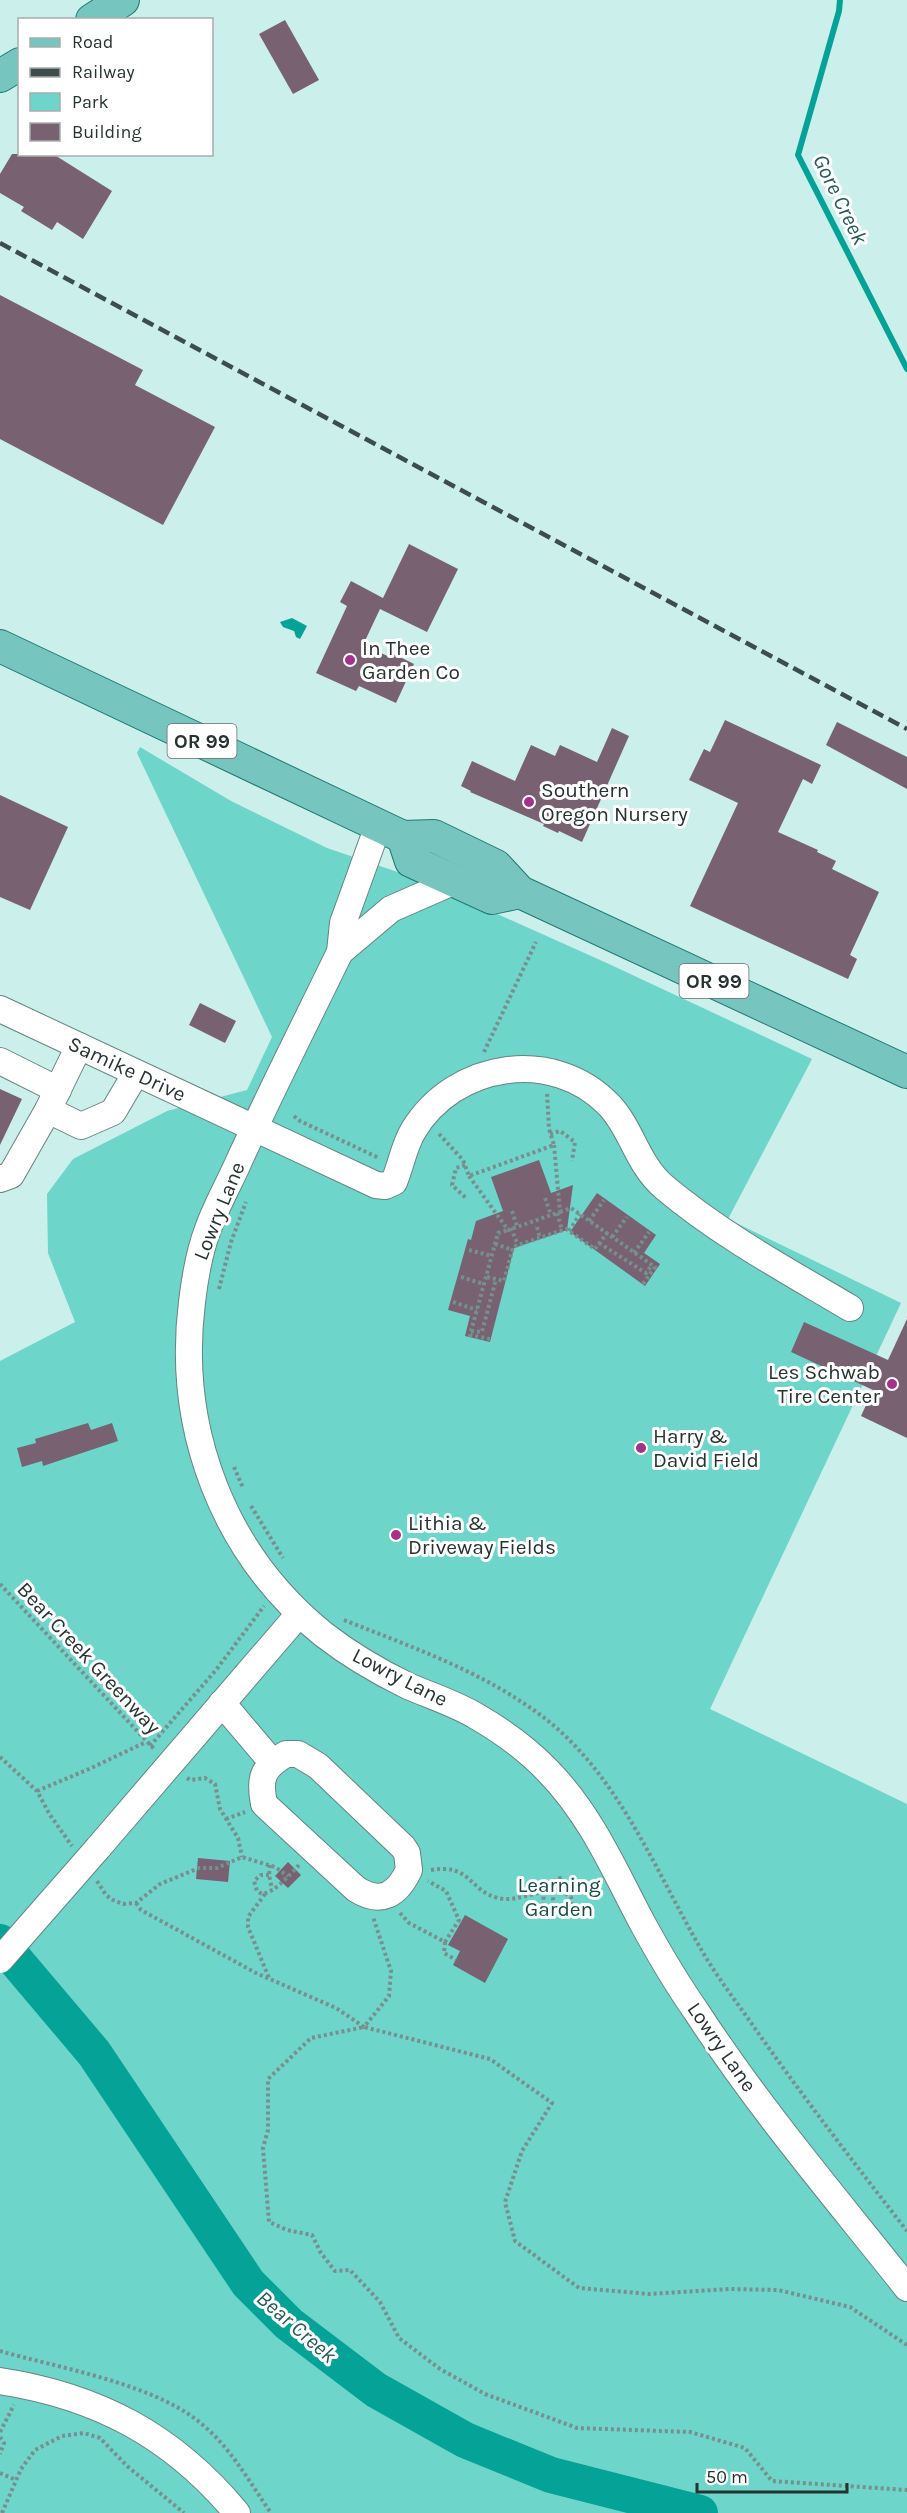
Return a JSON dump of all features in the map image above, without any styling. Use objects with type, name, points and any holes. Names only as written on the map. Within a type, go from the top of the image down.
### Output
[{"type":"main road","points":[[95,18],[123,0]]},
{"type":"main road","points":[[0,76],[18,65]]},
{"type":"main road","name":"OR 99","points":[[0,646],[391,831],[434,836],[496,866],[520,892],[907,1072]]},
{"type":"main road","points":[[391,831],[411,861],[492,898],[520,892]]},
{"type":"street","name":"Lowry Lane","points":[[391,831],[343,923],[340,952],[253,1128],[207,1231],[196,1270],[190,1315],[188,1377],[203,1455],[227,1516],[278,1593],[300,1614],[350,1654],[372,1668],[474,1715],[527,1751],[549,1772],[587,1819],[646,1929],[694,2009],[775,2120],[907,2288]]},
{"type":"street","name":"Lowry Lane","points":[[340,952],[391,909],[455,881]]},
{"type":"street","name":"Samike Drive","points":[[0,1009],[376,1185],[385,1186],[394,1182],[413,1131],[446,1096],[462,1085],[505,1070],[529,1068],[555,1072],[589,1088],[607,1102],[623,1122],[643,1164],[663,1186],[742,1245],[850,1308]]},
{"type":"street","points":[[0,1179],[11,1175],[53,1100],[79,1046]]},
{"type":"street","points":[[0,1061],[53,1100],[81,1126],[113,1112],[136,1073]]},
{"type":"street","points":[[0,1960],[300,1614]]},
{"type":"street","points":[[222,1703],[272,1762]]},
{"type":"street","points":[[286,1754],[298,1754],[318,1766],[403,1847],[414,1873],[399,1886],[377,1897],[356,1889],[264,1804],[261,1788],[263,1774],[272,1762],[286,1754]]},
{"type":"street","points":[[0,2381],[35,2386],[66,2395],[121,2417],[181,2456],[214,2485],[237,2513]]},
{"type":"path","points":[[483,1076],[478,1065],[536,942]]},
{"type":"path","points":[[538,1090],[555,1094]]},
{"type":"path","points":[[547,1092],[550,1134],[554,1145],[558,1212],[562,1230]]},
{"type":"path","points":[[294,1116],[388,1163]]},
{"type":"path","points":[[435,1141],[438,1133],[446,1125]]},
{"type":"path","points":[[550,1134],[560,1131],[575,1142],[572,1161]]},
{"type":"path","points":[[438,1133],[465,1165],[469,1176],[510,1229],[518,1245]]},
{"type":"path","points":[[469,1176],[554,1145]]},
{"type":"path","points":[[465,1165],[456,1168],[452,1185],[466,1198]]},
{"type":"path","points":[[545,1198],[551,1215]]},
{"type":"path","points":[[589,1221],[604,1200]]},
{"type":"path","points":[[490,1339],[470,1335],[498,1233],[571,1208],[656,1267],[643,1284]]},
{"type":"path","points":[[512,1211],[518,1226]]},
{"type":"path","points":[[569,1231],[580,1214]]},
{"type":"path","points":[[612,1237],[627,1217]]},
{"type":"path","points":[[537,1227],[540,1238]]},
{"type":"path","points":[[487,1277],[504,1281],[513,1250],[518,1245],[566,1229],[595,1248],[607,1233]]},
{"type":"path","points":[[626,1260],[649,1232]]},
{"type":"path","points":[[599,1243],[646,1274],[652,1265]]},
{"type":"path","points":[[495,1244],[513,1250]]},
{"type":"path","points":[[469,1250],[492,1256]]},
{"type":"path","points":[[460,1277],[484,1284]]},
{"type":"path","points":[[471,1330],[482,1332],[496,1279]]},
{"type":"path","points":[[453,1302],[478,1308],[489,1307]]},
{"type":"path","name":"Bear Creek Greenway","points":[[0,1584],[156,1752]]},
{"type":"path","points":[[37,1791],[148,1744],[216,1670],[267,1602]]},
{"type":"path","points":[[182,1775],[190,1780],[205,1778],[212,1780],[218,1802],[238,1838],[242,1857]]},
{"type":"path","points":[[226,1819],[247,1811]]},
{"type":"path","points":[[269,1978],[248,1927],[248,1917],[265,1894],[288,1876],[313,1850]]},
{"type":"path","points":[[199,1869],[217,1869],[242,1857],[270,1865],[288,1876]]},
{"type":"path","points":[[270,1865],[269,1875],[273,1889]]},
{"type":"path","points":[[414,1873],[455,1869],[496,1898],[510,1899],[544,1892],[553,1890],[564,1893],[571,1897],[572,1906],[560,1914],[546,1913],[543,1909],[544,1892],[544,1886],[560,1878],[561,1883],[553,1890]]},
{"type":"path","points":[[414,1873],[446,1891],[456,1909],[459,1920],[445,1942],[444,1953],[456,1960]]},
{"type":"path","points":[[265,1894],[257,1891],[254,1881],[261,1875],[269,1875]]},
{"type":"path","points":[[551,1882],[555,1912]]},
{"type":"path","points":[[445,1942],[409,1923],[377,1897],[373,1918],[391,1971],[388,1996],[364,2027],[311,2038],[268,2079],[268,2130],[262,2148],[269,2222],[287,2230],[312,2235],[334,2271],[350,2270],[380,2302],[399,2338],[440,2369],[485,2394],[577,2428],[690,2432],[745,2448],[772,2481],[907,2490]]},
{"type":"path","points":[[136,1903],[141,1910],[160,1921],[269,1978],[336,2008],[364,2027],[489,2059],[552,2103],[522,2151],[506,2202],[515,2241],[579,2288],[649,2294],[729,2289],[778,2289],[850,2307],[907,2346]]},
{"type":"path","points":[[2,2513],[24,2463],[34,2450],[62,2436],[84,2433],[100,2438],[128,2466],[184,2513]]},
{"type":"path","points":[[0,2437],[4,2443],[0,2454]]},
{"type":"path","points":[[0,2473],[16,2480]]},
{"type":"green space","name":"Lithia & Driveway Fields","points":[[140,747],[231,801],[327,848],[421,880],[609,964],[812,1059],[728,1219],[901,1303],[710,1709],[907,1804],[907,2513],[0,2513],[0,1361],[75,1322],[48,1253],[47,1194],[73,1159],[167,1111],[247,1090],[272,1037],[137,753]]},
{"type":"shaded area","points":[[292,618],[307,626],[300,639],[296,637],[294,631],[283,627],[280,622]]},
{"type":"building","points":[[285,20],[319,80],[293,94],[259,34]]},
{"type":"building","points":[[12,154],[56,156],[112,191],[83,239],[57,222],[52,230],[21,211],[24,207],[0,193],[0,174]]},
{"type":"building","points":[[0,295],[143,370],[135,385],[215,427],[163,525],[0,439]]},
{"type":"building","points":[[409,544],[458,569],[427,632],[380,609],[363,645],[392,658],[394,654],[414,664],[396,703],[359,686],[356,691],[316,673],[347,606],[340,602],[351,581],[383,598]]},
{"type":"building","points":[[725,720],[821,765],[812,784],[803,779],[778,832],[818,850],[817,852],[836,861],[832,869],[879,892],[850,955],[857,959],[848,979],[690,906],[738,803],[689,780],[704,749],[710,752]]},
{"type":"building","points":[[837,722],[907,757],[907,789],[826,745]]},
{"type":"building","points":[[612,728],[629,736],[582,842],[559,831],[558,833],[543,826],[544,824],[461,786],[472,761],[515,781],[531,745],[555,756],[560,745],[597,762]]},
{"type":"building","points":[[0,795],[68,827],[30,910],[0,897]]},
{"type":"building","points":[[200,1003],[236,1021],[225,1043],[189,1025]]},
{"type":"building","points":[[0,1089],[22,1099],[0,1145]]},
{"type":"building","points":[[539,1160],[551,1193],[573,1185],[567,1230],[514,1248],[490,1342],[465,1336],[470,1316],[448,1310],[468,1239],[471,1240],[476,1221],[503,1211],[491,1177]]},
{"type":"building","points":[[597,1193],[656,1235],[644,1253],[660,1264],[645,1286],[570,1232]]},
{"type":"building","points":[[907,1319],[907,1438],[861,1416],[873,1390],[791,1352],[804,1322],[888,1360]]},
{"type":"building","points":[[88,1423],[91,1430],[112,1423],[118,1441],[43,1466],[42,1461],[22,1467],[17,1448],[36,1443],[35,1439]]},
{"type":"building","points":[[198,1858],[230,1861],[228,1882],[196,1879]]},
{"type":"building","points":[[288,1862],[301,1875],[288,1888],[275,1876]]},
{"type":"building","points":[[465,1915],[508,1939],[485,1983],[453,1965],[460,1951],[448,1945]]},
{"type":"waterway","name":"Gore Creek","points":[[840,0],[839,11],[798,155],[907,369]]},
{"type":"waterway","name":"Bear Creek","points":[[0,1942],[94,2053],[248,2283],[289,2324],[376,2390],[465,2440],[551,2475],[700,2513]]},
{"type":"railway","points":[[0,243],[907,729]]},
{"type":"place","name":"In Thee Garden Co","points":[[350,660]]},
{"type":"place","name":"Southern Oregon Nursery","points":[[529,802]]},
{"type":"place","name":"Les Schwab Tire Center","points":[[892,1384]]},
{"type":"place","name":"Harry & David Field","points":[[641,1448]]},
{"type":"place","name":"Lithia & Driveway Fields","points":[[396,1535]]},
{"type":"park label","name":"Learning Garden","points":[[559,1897]]}]
